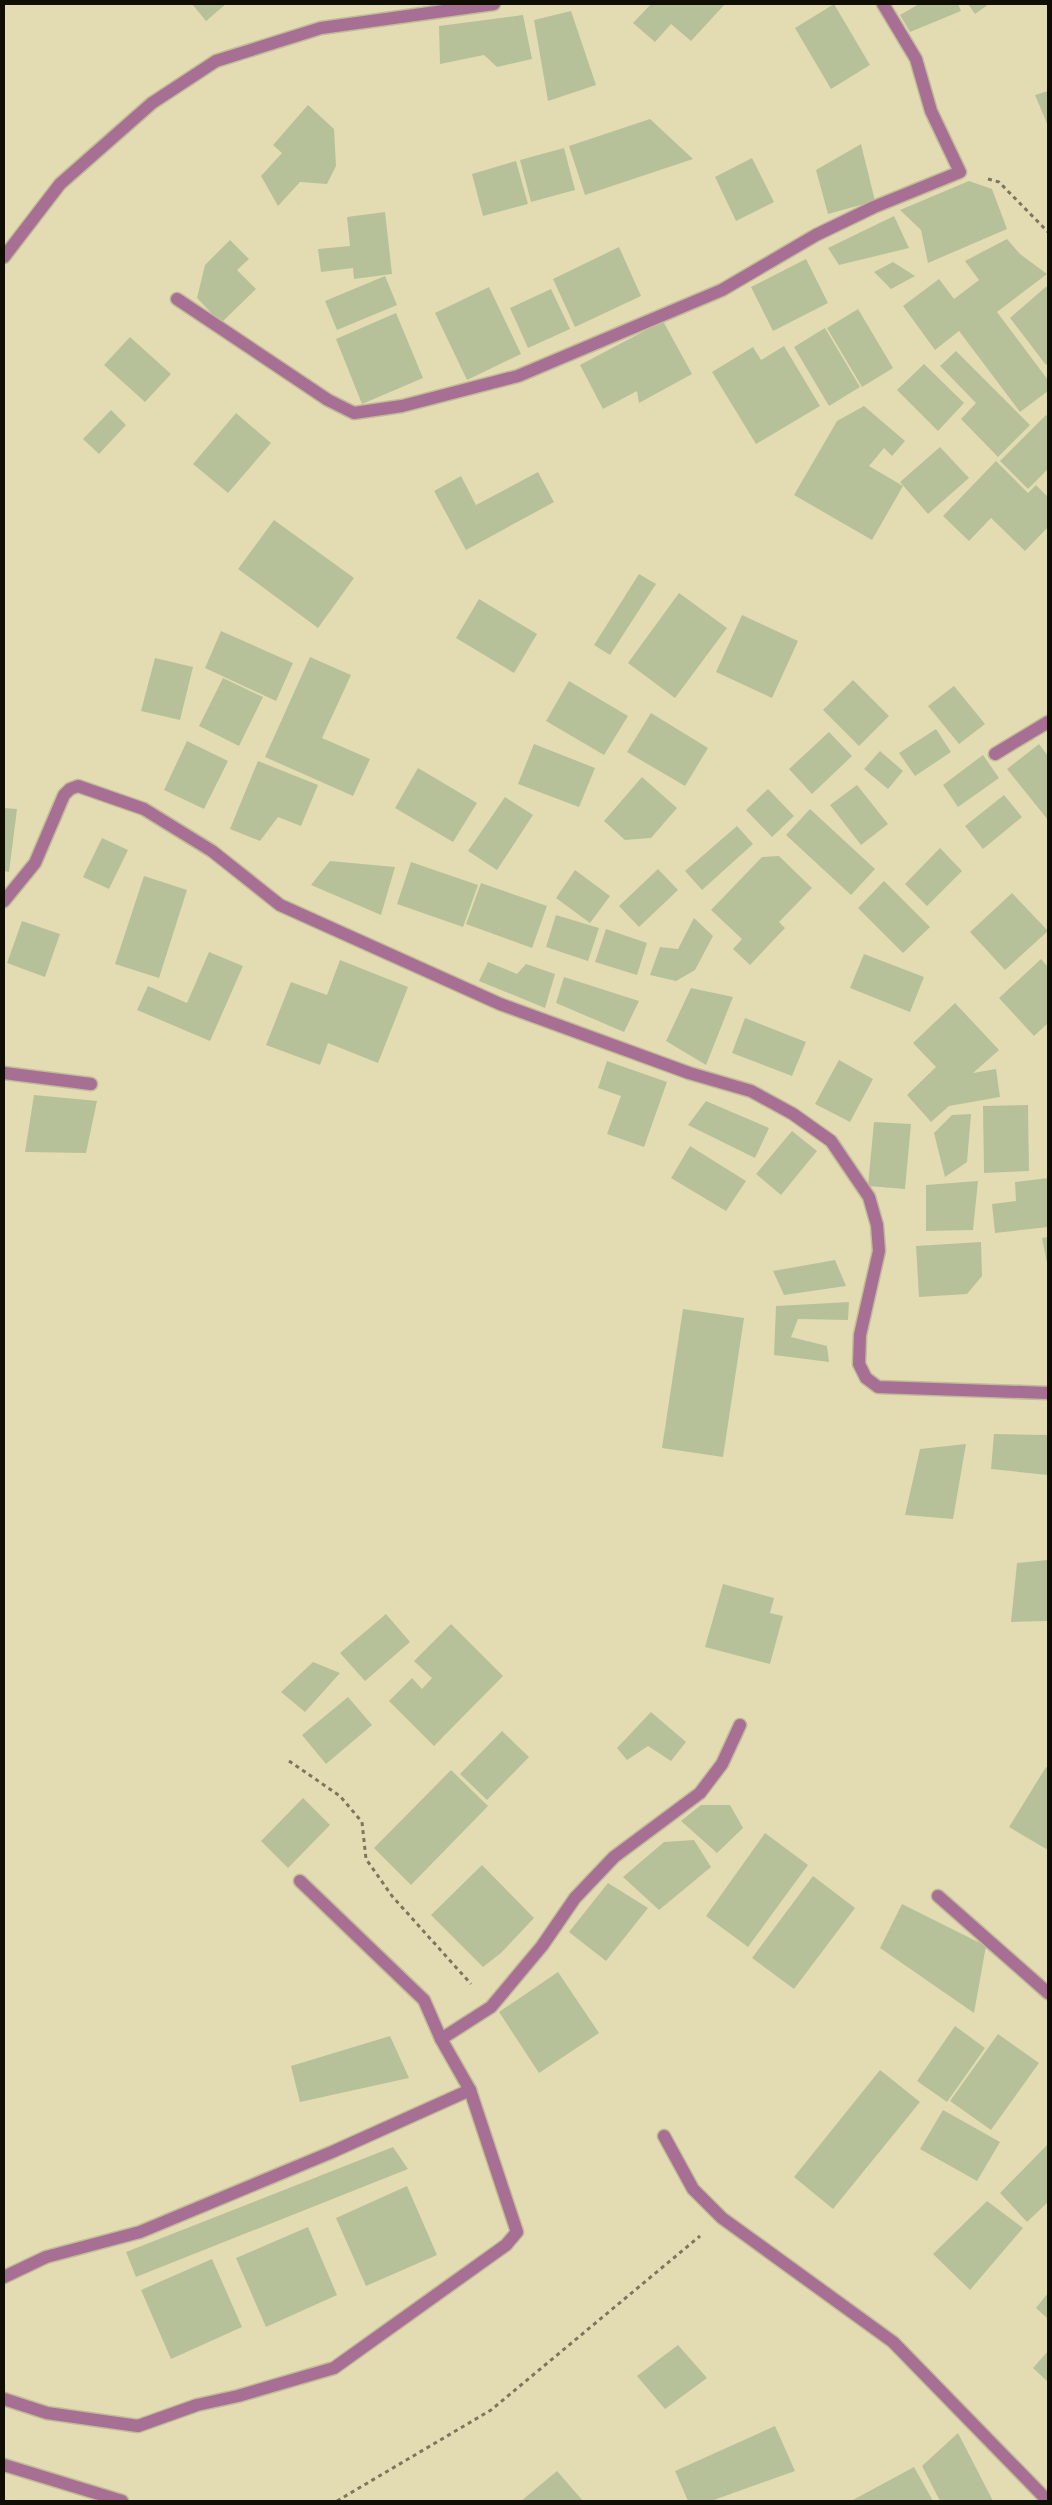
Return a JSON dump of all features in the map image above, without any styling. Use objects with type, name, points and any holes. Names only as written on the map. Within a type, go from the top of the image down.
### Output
[{"type":"street","points":[[4,257],[60,184],[152,103],[216,61],[321,28],[494,4]]},
{"type":"street","points":[[177,299],[328,400],[354,413],[402,406],[518,376],[722,290],[816,235],[865,211],[960,172],[931,111],[916,59],[883,4]]},
{"type":"street","points":[[995,754],[1048,722]]},
{"type":"street","points":[[4,901],[35,863],[64,795],[70,789],[78,786],[144,809],[212,851],[280,906],[500,1004],[586,1037],[689,1073],[751,1091],[793,1114],[831,1141],[869,1197],[877,1225],[879,1251],[860,1335],[859,1364],[866,1378],[878,1387],[1048,1393]]},
{"type":"street","points":[[4,1073],[91,1084]]},
{"type":"street","points":[[441,2039],[491,2007],[542,1946],[576,1898],[614,1857],[700,1792],[722,1764],[740,1725]]},
{"type":"street","points":[[4,2399],[47,2413],[138,2426],[197,2405],[238,2396],[334,2368],[506,2245],[517,2232],[470,2090],[441,2039],[424,2000],[300,1881]]},
{"type":"street","points":[[938,1896],[1048,1993]]},
{"type":"street","points":[[4,2277],[46,2257],[140,2232],[470,2090]]},
{"type":"street","points":[[664,2136],[693,2188],[722,2218],[893,2342],[1048,2501]]},
{"type":"street","points":[[4,2465],[122,2501]]},
{"type":"path","points":[[960,172],[999,182],[1048,232]]},
{"type":"path","points":[[289,1761],[340,1796],[362,1822],[366,1859],[392,1896],[491,2007]]},
{"type":"path","points":[[337,2501],[491,2410],[722,2218]]},
{"type":"building","points":[[192,4],[226,4],[206,21]]},
{"type":"building","points":[[651,4],[725,4],[691,41],[671,24],[655,42],[633,23]]},
{"type":"building","points":[[834,4],[870,65],[831,89],[795,28]]},
{"type":"building","points":[[919,4],[958,4],[961,11],[910,32],[900,15]]},
{"type":"building","points":[[968,4],[989,4],[975,14]]},
{"type":"building","points":[[571,11],[596,85],[548,101],[534,20]]},
{"type":"building","points":[[523,15],[532,59],[497,67],[484,55],[440,64],[439,26]]},
{"type":"building","points":[[1048,91],[1048,126],[1035,95]]},
{"type":"building","points":[[308,105],[334,129],[336,166],[327,184],[300,182],[278,206],[261,176],[282,153],[273,145]]},
{"type":"building","points":[[650,119],[693,159],[585,195],[569,146]]},
{"type":"building","points":[[861,144],[875,201],[828,214],[816,170]]},
{"type":"building","points":[[564,148],[575,190],[531,202],[520,160]]},
{"type":"building","points":[[752,158],[774,202],[736,221],[715,177]]},
{"type":"building","points":[[516,161],[528,204],[483,216],[472,174]]},
{"type":"building","points":[[969,181],[992,189],[1007,229],[928,263],[921,230],[900,210]]},
{"type":"building","points":[[385,212],[392,274],[354,279],[353,268],[321,272],[318,249],[350,246],[347,217]]},
{"type":"building","points":[[894,216],[909,248],[839,265],[828,248]]},
{"type":"building","points":[[1007,239],[1020,254],[1047,274],[997,312],[1048,380],[1048,391],[1020,412],[959,331],[935,350],[903,306],[939,279],[954,299],[979,280],[965,261]]},
{"type":"building","points":[[230,240],[249,259],[237,270],[256,289],[221,323],[197,298],[205,265]]},
{"type":"building","points":[[619,247],[641,296],[575,327],[553,279]]},
{"type":"building","points":[[806,259],[828,303],[773,331],[751,287]]},
{"type":"building","points":[[893,262],[915,276],[891,289],[874,272]]},
{"type":"building","points":[[385,276],[397,305],[337,330],[325,301]]},
{"type":"building","points":[[1048,285],[1048,363],[1046,365],[1010,318]]},
{"type":"building","points":[[489,287],[521,354],[467,380],[435,313]]},
{"type":"building","points":[[551,289],[570,329],[528,348],[510,308]]},
{"type":"building","points":[[858,309],[893,368],[862,387],[827,328]]},
{"type":"building","points":[[396,313],[423,378],[362,404],[336,339]]},
{"type":"building","points":[[663,321],[692,374],[639,403],[637,391],[603,409],[580,365]]},
{"type":"building","points":[[825,328],[860,387],[829,406],[794,347]]},
{"type":"building","points":[[130,337],[171,374],[145,402],[104,365]]},
{"type":"building","points":[[784,346],[820,406],[756,444],[712,372],[753,347],[761,360]]},
{"type":"building","points":[[956,351],[1030,425],[998,457],[961,419],[976,403],[940,366]]},
{"type":"building","points":[[924,364],[964,403],[938,431],[897,390]]},
{"type":"building","points":[[864,406],[905,441],[892,456],[884,448],[869,466],[903,486],[872,540],[794,495],[837,421]]},
{"type":"building","points":[[111,410],[126,425],[99,454],[83,439]]},
{"type":"building","points":[[236,413],[271,443],[228,493],[193,464]]},
{"type":"building","points":[[1046,415],[1048,417],[1048,469],[1028,489],[1000,461]]},
{"type":"building","points":[[940,447],[969,478],[928,514],[900,482]]},
{"type":"building","points":[[996,461],[1028,493],[1036,485],[1048,497],[1048,527],[1025,551],[991,518],[969,541],[943,516]]},
{"type":"building","points":[[538,472],[554,502],[466,550],[434,491],[461,476],[476,505]]},
{"type":"building","points":[[274,520],[354,578],[318,628],[238,569]]},
{"type":"building","points":[[639,574],[656,584],[610,655],[594,645]]},
{"type":"building","points":[[679,593],[727,628],[675,698],[628,663]]},
{"type":"building","points":[[479,599],[537,634],[514,673],[456,638]]},
{"type":"building","points":[[742,615],[798,641],[772,698],[716,672]]},
{"type":"building","points":[[221,631],[293,663],[276,701],[205,668]]},
{"type":"building","points":[[310,657],[351,675],[322,738],[370,759],[353,796],[265,757]]},
{"type":"building","points":[[155,658],[193,667],[180,720],[141,711]]},
{"type":"building","points":[[223,678],[263,697],[239,746],[199,726]]},
{"type":"building","points":[[853,680],[889,716],[859,746],[823,710]]},
{"type":"building","points":[[569,681],[628,716],[604,755],[546,721]]},
{"type":"building","points":[[954,686],[985,724],[959,744],[928,706]]},
{"type":"building","points":[[651,713],[708,748],[685,786],[627,752]]},
{"type":"building","points":[[936,729],[951,752],[915,776],[899,753]]},
{"type":"building","points":[[829,732],[852,756],[812,794],[789,769]]},
{"type":"building","points":[[187,741],[228,761],[204,809],[164,790]]},
{"type":"building","points":[[534,744],[595,768],[579,807],[518,784]]},
{"type":"building","points":[[1039,744],[1048,756],[1048,820],[1007,769]]},
{"type":"building","points":[[880,751],[903,771],[888,789],[864,769]]},
{"type":"building","points":[[983,755],[999,778],[958,807],[943,785]]},
{"type":"building","points":[[258,761],[318,785],[301,826],[278,817],[260,841],[230,829]]},
{"type":"building","points":[[418,768],[477,803],[453,842],[395,808]]},
{"type":"building","points":[[642,777],[677,808],[651,838],[625,840],[604,821]]},
{"type":"building","points":[[857,785],[888,824],[861,845],[830,805]]},
{"type":"building","points":[[768,789],[794,816],[772,837],[746,810]]},
{"type":"building","points":[[1004,795],[1022,817],[983,849],[965,826]]},
{"type":"building","points":[[505,797],[533,815],[497,870],[468,851]]},
{"type":"building","points":[[4,808],[17,809],[9,872],[4,871]]},
{"type":"building","points":[[810,809],[875,869],[851,895],[786,835]]},
{"type":"building","points":[[737,826],[753,844],[702,890],[685,871]]},
{"type":"building","points":[[102,838],[128,850],[109,889],[83,877]]},
{"type":"building","points":[[940,848],[962,871],[927,906],[905,884]]},
{"type":"building","points":[[779,856],[812,888],[779,922],[785,928],[750,965],[733,949],[742,939],[711,910],[762,857]]},
{"type":"building","points":[[330,861],[395,867],[381,915],[311,885]]},
{"type":"building","points":[[411,862],[478,885],[463,927],[397,904]]},
{"type":"building","points":[[658,869],[678,890],[639,927],[619,906]]},
{"type":"building","points":[[575,870],[610,896],[590,923],[556,898]]},
{"type":"building","points":[[144,876],[187,890],[159,978],[115,964]]},
{"type":"building","points":[[884,881],[930,927],[903,953],[858,908]]},
{"type":"building","points":[[481,883],[547,906],[532,948],[466,924]]},
{"type":"building","points":[[1012,893],[1048,931],[1005,970],[970,932]]},
{"type":"building","points":[[556,915],[599,928],[588,961],[546,947]]},
{"type":"building","points":[[694,918],[713,936],[695,970],[676,981],[650,975],[660,947],[678,949]]},
{"type":"building","points":[[22,921],[60,934],[45,977],[7,963]]},
{"type":"building","points":[[606,929],[647,943],[637,975],[595,962]]},
{"type":"building","points":[[209,952],[243,966],[210,1041],[137,1010],[148,986],[187,1003]]},
{"type":"building","points":[[864,954],[924,977],[910,1012],[850,988]]},
{"type":"building","points":[[1041,959],[1048,967],[1048,1023],[1034,1036],[999,998]]},
{"type":"building","points":[[340,960],[408,987],[378,1063],[328,1043],[320,1065],[266,1045],[291,982],[327,995]]},
{"type":"building","points":[[488,962],[517,974],[526,964],[555,974],[545,1008],[479,981]]},
{"type":"building","points":[[564,977],[639,1001],[624,1032],[556,1003]]},
{"type":"building","points":[[691,988],[733,997],[706,1065],[666,1041]]},
{"type":"building","points":[[955,1003],[999,1050],[973,1073],[996,1069],[1000,1097],[949,1106],[931,1122],[907,1095],[936,1067],[913,1043]]},
{"type":"building","points":[[745,1018],[806,1042],[792,1076],[732,1053]]},
{"type":"building","points":[[839,1060],[873,1079],[850,1122],[815,1104]]},
{"type":"building","points":[[607,1061],[667,1082],[644,1147],[607,1134],[621,1096],[598,1088]]},
{"type":"building","points":[[34,1095],[97,1101],[86,1153],[25,1152]]},
{"type":"building","points":[[706,1101],[769,1128],[755,1158],[688,1125]]},
{"type":"building","points":[[1028,1105],[1029,1171],[984,1173],[983,1106]]},
{"type":"building","points":[[971,1114],[967,1162],[945,1177],[934,1133],[952,1115]]},
{"type":"building","points":[[874,1122],[911,1124],[905,1189],[868,1186]]},
{"type":"building","points":[[792,1131],[817,1151],[781,1195],[756,1174]]},
{"type":"building","points":[[690,1146],[746,1181],[726,1211],[671,1178]]},
{"type":"building","points":[[1048,1178],[1048,1227],[995,1233],[992,1204],[1016,1201],[1015,1182]]},
{"type":"building","points":[[978,1181],[973,1230],[926,1231],[926,1185]]},
{"type":"building","points":[[1048,1237],[1048,1263],[1047,1263],[1042,1238]]},
{"type":"building","points":[[981,1242],[982,1276],[967,1294],[919,1297],[916,1246]]},
{"type":"building","points":[[835,1260],[846,1286],[784,1295],[773,1271]]},
{"type":"building","points":[[849,1302],[848,1320],[798,1319],[791,1337],[827,1346],[829,1362],[774,1355],[776,1306]]},
{"type":"building","points":[[683,1309],[744,1318],[723,1457],[662,1448]]},
{"type":"building","points":[[994,1434],[1048,1435],[1048,1475],[991,1469]]},
{"type":"building","points":[[966,1444],[953,1519],[905,1515],[920,1449]]},
{"type":"building","points":[[1048,1560],[1048,1621],[1011,1622],[1017,1563]]},
{"type":"building","points":[[723,1584],[774,1598],[770,1613],[783,1616],[770,1664],[705,1647]]},
{"type":"building","points":[[386,1614],[410,1642],[365,1681],[340,1653]]},
{"type":"building","points":[[451,1624],[503,1676],[434,1746],[389,1701],[412,1678],[422,1689],[432,1678],[414,1661]]},
{"type":"building","points":[[313,1662],[340,1673],[305,1712],[281,1692]]},
{"type":"building","points":[[348,1697],[372,1725],[326,1764],[302,1735]]},
{"type":"building","points":[[651,1712],[686,1742],[671,1761],[648,1746],[627,1760],[617,1748]]},
{"type":"building","points":[[502,1731],[529,1757],[487,1800],[460,1774]]},
{"type":"building","points":[[1046,1767],[1048,1768],[1048,1850],[1009,1827]]},
{"type":"building","points":[[451,1770],[488,1806],[411,1885],[374,1848]]},
{"type":"building","points":[[303,1798],[330,1825],[288,1868],[261,1841]]},
{"type":"building","points":[[701,1805],[730,1805],[743,1828],[717,1853],[681,1821]]},
{"type":"building","points":[[765,1833],[808,1865],[748,1947],[706,1916]]},
{"type":"building","points":[[694,1840],[711,1867],[659,1910],[623,1877],[664,1842]]},
{"type":"building","points":[[482,1865],[534,1918],[501,1953],[483,1967],[431,1915]]},
{"type":"building","points":[[813,1876],[855,1908],[794,1989],[752,1958]]},
{"type":"building","points":[[608,1883],[648,1908],[606,1961],[569,1932]]},
{"type":"building","points":[[902,1904],[986,1946],[974,2013],[880,1948]]},
{"type":"building","points":[[558,1972],[599,2033],[539,2073],[499,2012]]},
{"type":"building","points":[[955,2026],[985,2048],[947,2102],[917,2081]]},
{"type":"building","points":[[998,2034],[1039,2063],[991,2130],[950,2101]]},
{"type":"building","points":[[390,2036],[409,2078],[300,2102],[291,2066]]},
{"type":"building","points":[[880,2070],[920,2102],[833,2209],[794,2177]]},
{"type":"building","points":[[943,2110],[1000,2142],[977,2181],[920,2149]]},
{"type":"building","points":[[1047,2145],[1048,2202],[1027,2222],[1000,2193]]},
{"type":"building","points":[[393,2147],[408,2169],[136,2277],[126,2252]]},
{"type":"building","points":[[407,2186],[437,2255],[366,2286],[336,2218]]},
{"type":"building","points":[[987,2201],[1023,2228],[970,2290],[933,2254]]},
{"type":"building","points":[[308,2227],[337,2295],[266,2327],[236,2258]]},
{"type":"building","points":[[212,2259],[242,2327],[171,2359],[141,2290]]},
{"type":"building","points":[[1048,2293],[1048,2319],[1036,2308]]},
{"type":"building","points":[[678,2345],[707,2378],[665,2409],[637,2376]]},
{"type":"building","points":[[1048,2351],[1048,2382],[1033,2368]]},
{"type":"building","points":[[775,2426],[795,2471],[711,2501],[688,2501],[675,2471]]},
{"type":"building","points":[[958,2433],[993,2501],[940,2501],[922,2466]]},
{"type":"building","points":[[914,2467],[933,2501],[851,2501]]},
{"type":"building","points":[[557,2471],[583,2501],[521,2501]]}]
